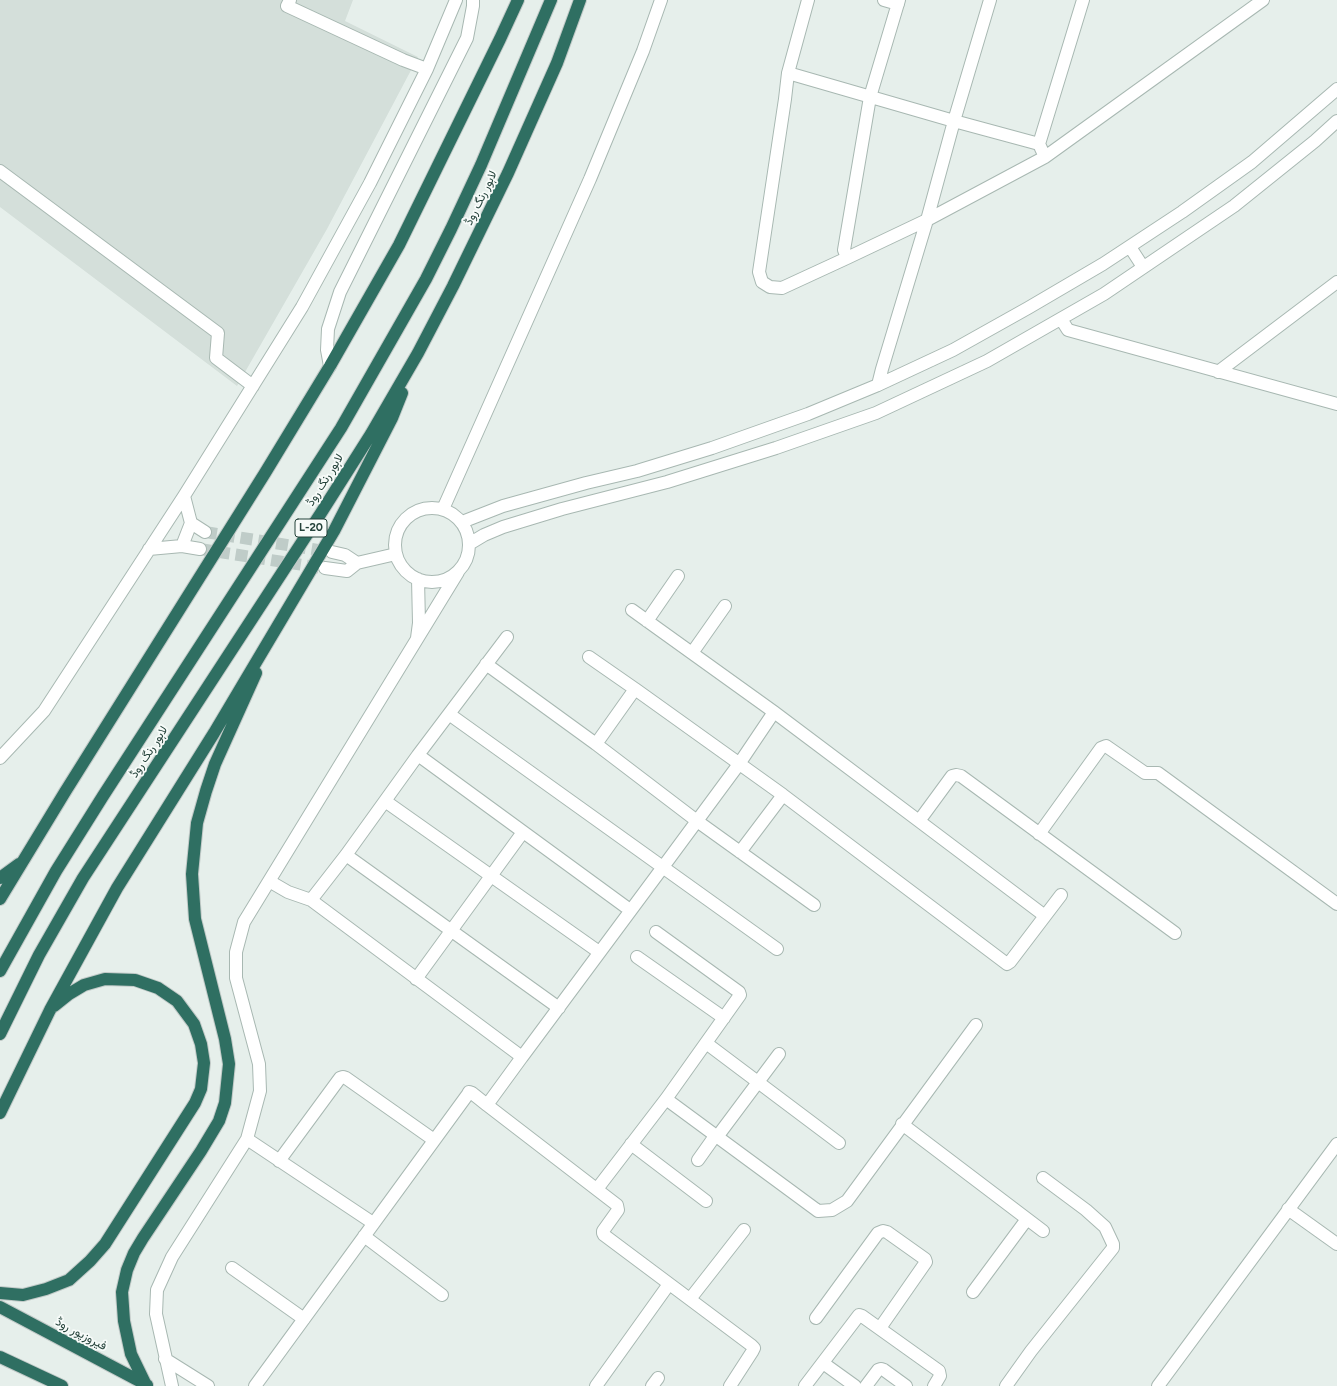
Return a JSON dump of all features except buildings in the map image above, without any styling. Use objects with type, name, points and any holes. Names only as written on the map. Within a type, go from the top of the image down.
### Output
[{"type":"highway","points":[[0,899],[330,366],[399,245],[518,0]]},
{"type":"highway","name":"لاہور رنگ روڈ","points":[[0,971],[56,871],[103,796],[345,422],[426,279],[451,229],[481,165],[551,0]]},
{"type":"highway","name":"لاہور رنگ روڈ","points":[[0,1034],[39,955],[84,878],[321,513],[371,434],[418,353],[508,174],[557,62],[580,0]]},
{"type":"highway","points":[[0,1113],[50,1010],[117,888],[214,733],[334,530],[392,418],[418,353]]},
{"type":"highway","points":[[147,1385],[131,1354],[124,1321],[122,1292],[127,1270],[142,1238],[201,1151],[219,1121],[225,1103],[228,1083],[229,1064],[225,1039],[195,919],[192,874],[197,823],[215,764],[279,621]]},
{"type":"highway","points":[[0,878],[22,862]]},
{"type":"highway","points":[[0,1293],[23,1295],[46,1289],[69,1280],[90,1261],[105,1244],[196,1103],[200,1089],[204,1063],[201,1044],[194,1024],[177,1001],[158,988],[135,980],[105,979],[84,985],[50,1010]]},
{"type":"highway","name":"فیروزپور روڈ","points":[[0,1307],[147,1385]]},
{"type":"highway","points":[[0,1357],[62,1386]]},
{"type":"highway","points":[[36,1373],[45,1386]]},
{"type":"street","points":[[290,0],[287,6],[403,60],[427,69]]},
{"type":"street","points":[[0,758],[44,711],[184,496],[302,307],[370,183],[427,69],[456,0]]},
{"type":"street","points":[[330,366],[327,350],[328,329],[340,292],[467,38],[473,0]]},
{"type":"street","points":[[443,509],[590,179],[643,51],[661,0]]},
{"type":"street","points":[[808,0],[788,73],[759,272],[762,282],[770,287],[782,288],[847,258],[927,220],[1045,157],[1263,0]]},
{"type":"street","points":[[847,258],[844,250],[870,97],[898,2],[884,0]]},
{"type":"street","points":[[878,385],[990,0]]},
{"type":"street","points":[[1045,157],[1039,144],[1082,0]]},
{"type":"street","points":[[788,73],[1039,144]]},
{"type":"street","points":[[462,522],[503,506],[586,483],[637,471],[712,448],[808,414],[878,385],[953,350],[1028,308],[1130,247],[1182,212],[1252,162],[1337,89]]},
{"type":"street","points":[[469,544],[484,535],[503,527],[562,508],[667,482],[776,448],[876,413],[987,361],[1104,294],[1234,206],[1315,141],[1337,121]]},
{"type":"street","points":[[0,171],[218,333],[216,358],[253,386]]},
{"type":"street","points":[[1130,247],[1143,267]]},
{"type":"street","points":[[1218,372],[1336,284]]},
{"type":"street","points":[[1061,319],[1068,330],[1337,404]]},
{"type":"street","points":[[182,546],[191,523],[184,496]]},
{"type":"street","points":[[172,1386],[156,1314],[157,1290],[172,1257],[247,1139],[260,1091],[259,1064],[236,978],[236,952],[244,922],[468,556],[469,544],[467,532],[462,522],[450,512],[443,509],[431,508],[420,510],[410,515],[402,524],[397,534],[395,545],[399,562],[404,569],[418,579],[428,582],[439,582],[458,572]]},
{"type":"street","points":[[191,523],[205,532]]},
{"type":"street","points":[[149,549],[182,546],[200,549]]},
{"type":"street","points":[[332,552],[345,555],[357,562]]},
{"type":"street","points":[[325,568],[348,571],[357,562],[396,554]]},
{"type":"street","points":[[647,621],[678,576]]},
{"type":"street","points":[[417,641],[419,623],[418,579]]},
{"type":"street","points":[[692,653],[725,606]]},
{"type":"street","points":[[632,610],[774,712],[1046,916]]},
{"type":"street","points":[[311,900],[507,637]]},
{"type":"street","points":[[589,657],[783,795],[1006,964],[1010,962],[1061,895]]},
{"type":"street","points":[[486,664],[596,744],[697,821],[814,905]]},
{"type":"street","points":[[596,744],[635,690]]},
{"type":"street","points":[[487,1105],[739,764],[774,712]]},
{"type":"street","points":[[449,714],[777,949]]},
{"type":"street","points":[[1039,834],[1100,748],[1106,746],[1146,773],[1158,773],[1337,904]]},
{"type":"street","points":[[418,755],[630,910]]},
{"type":"street","points":[[919,821],[952,776],[961,776],[1175,933]]},
{"type":"street","points":[[740,852],[783,795]]},
{"type":"street","points":[[385,801],[599,952]]},
{"type":"street","points":[[416,979],[492,876],[522,832]]},
{"type":"street","points":[[346,855],[559,1008]]},
{"type":"street","points":[[269,881],[288,892],[311,900],[522,1057]]},
{"type":"street","points":[[597,1189],[666,1099],[740,995],[739,992],[656,932]]},
{"type":"street","points":[[637,957],[724,1018]]},
{"type":"street","points":[[666,1099],[818,1211],[832,1210],[847,1201],[976,1025]]},
{"type":"street","points":[[706,1043],[839,1144]]},
{"type":"street","points":[[698,1160],[759,1083],[779,1054]]},
{"type":"street","points":[[280,1161],[340,1078],[343,1077],[434,1140]]},
{"type":"street","points":[[255,1386],[469,1092],[597,1189],[618,1207],[603,1233],[754,1348],[730,1386]]},
{"type":"street","points":[[902,1124],[1043,1231]]},
{"type":"street","points":[[247,1139],[373,1223]]},
{"type":"street","points":[[631,1144],[706,1201]]},
{"type":"street","points":[[1158,1386],[1336,1146]]},
{"type":"street","points":[[1006,1386],[1031,1351],[1113,1248],[1113,1244],[1106,1226],[1043,1178]]},
{"type":"street","points":[[1288,1209],[1337,1244]]},
{"type":"street","points":[[973,1292],[1027,1219]]},
{"type":"street","points":[[690,1299],[744,1230]]},
{"type":"street","points":[[816,1318],[878,1233],[883,1231],[887,1232],[925,1259],[926,1262],[880,1328]]},
{"type":"street","points":[[364,1236],[442,1295]]},
{"type":"street","points":[[232,1268],[304,1319]]},
{"type":"street","points":[[596,1386],[669,1284]]},
{"type":"street","points":[[806,1386],[859,1315],[880,1328],[938,1371],[940,1376],[934,1386]]},
{"type":"street","points":[[165,1359],[208,1386]]},
{"type":"street","points":[[822,1363],[855,1386]]},
{"type":"street","points":[[866,1386],[878,1370],[884,1370],[906,1386]]},
{"type":"shaded area","points":[[0,0],[353,0],[345,21],[418,57],[327,229],[237,386],[0,207]]},
{"type":"tunnel","points":[[205,532],[331,552]]},
{"type":"tunnel","points":[[200,549],[322,568]]}]
